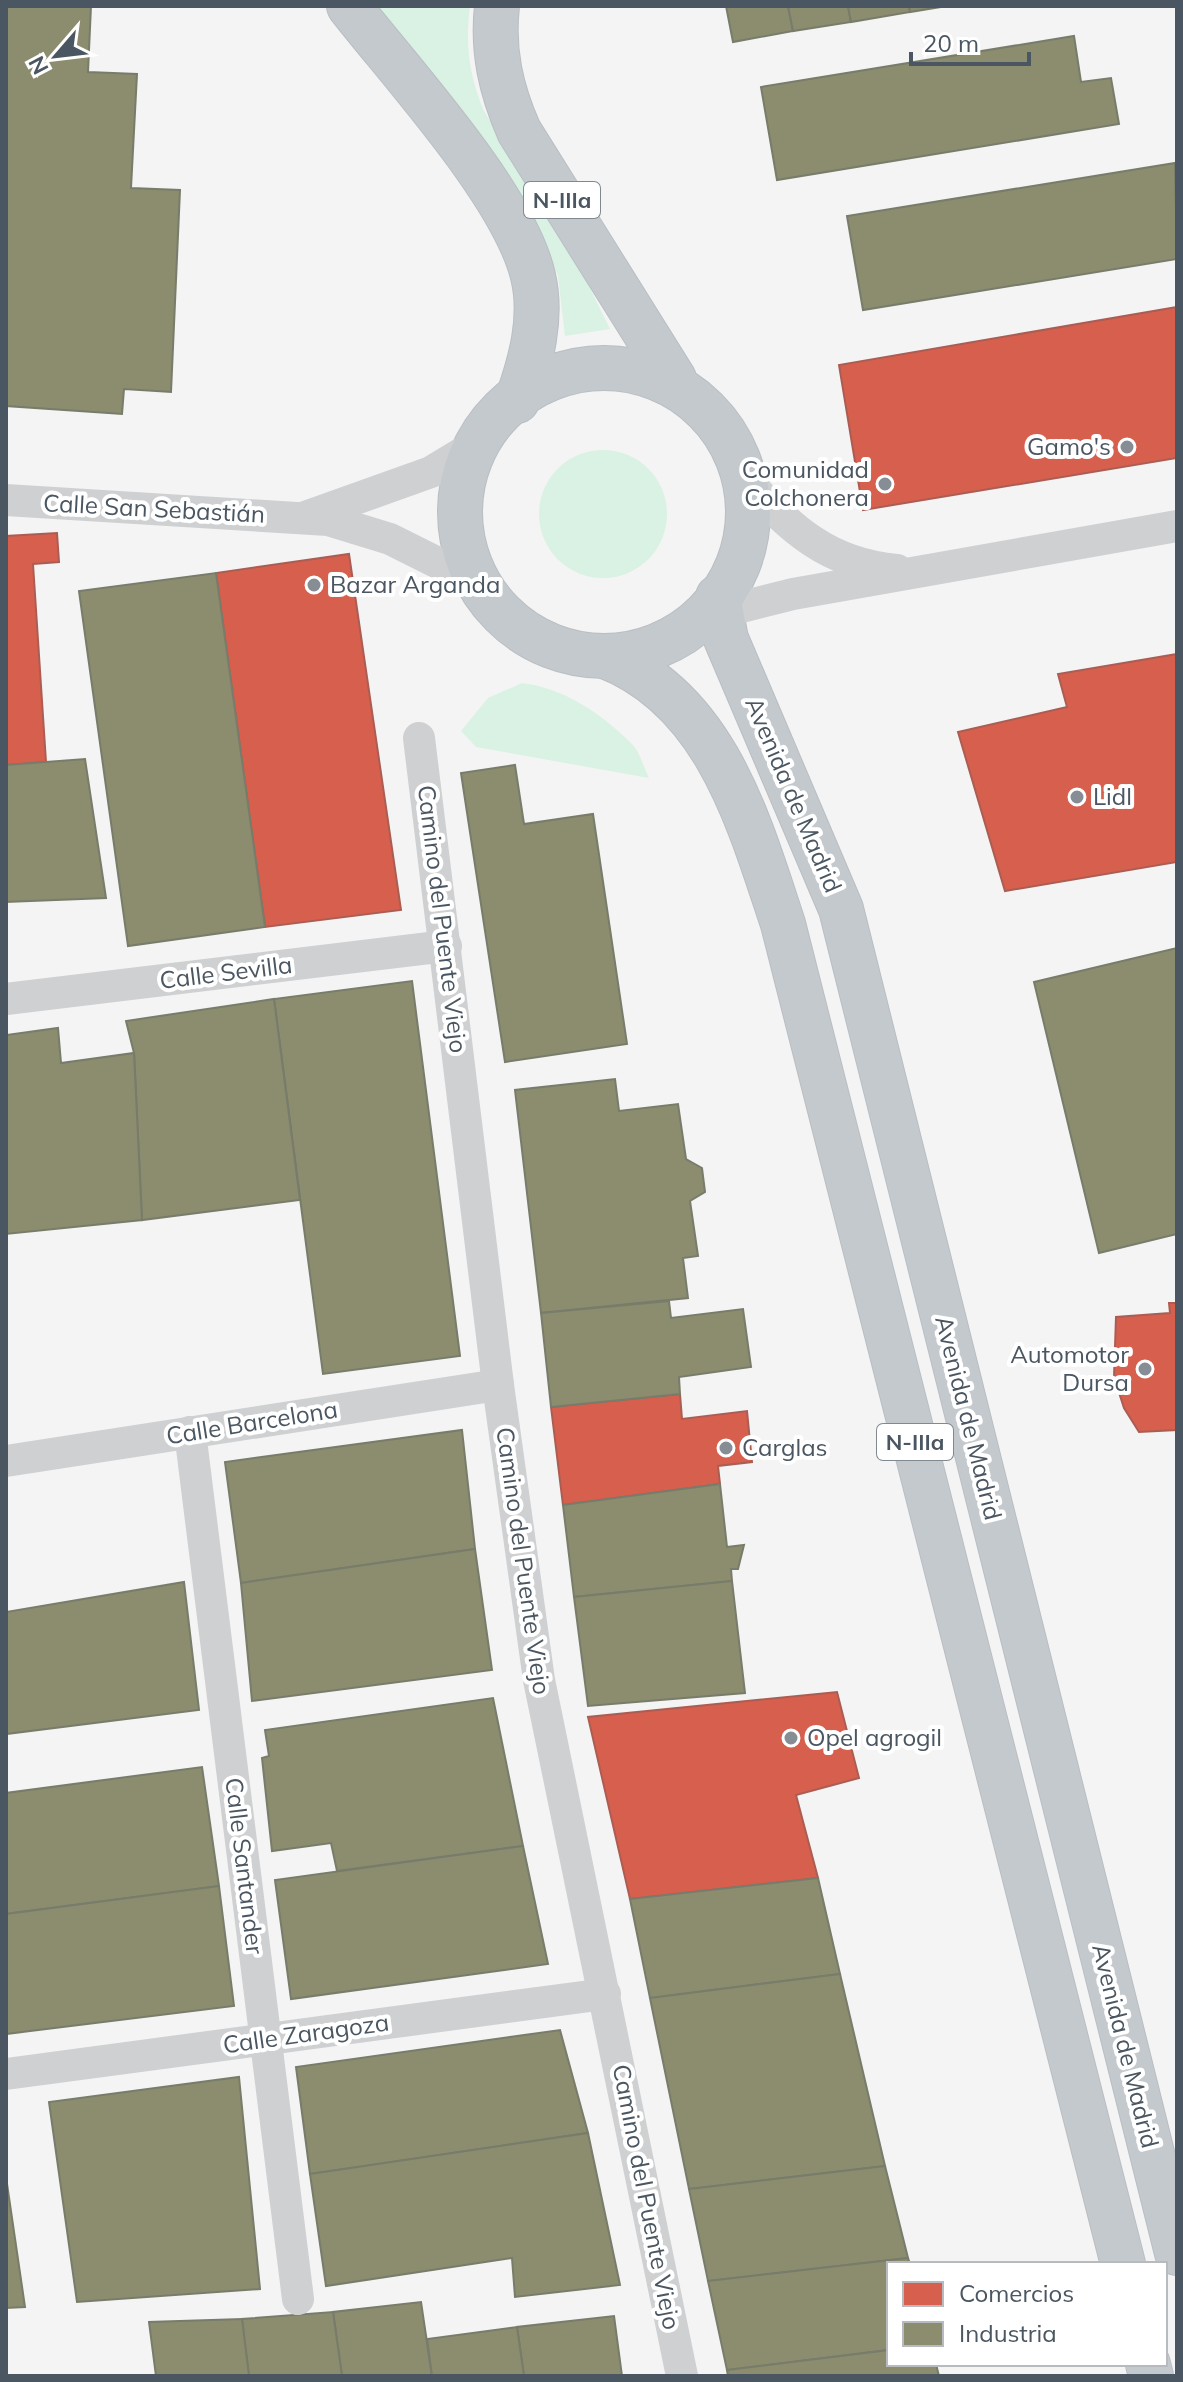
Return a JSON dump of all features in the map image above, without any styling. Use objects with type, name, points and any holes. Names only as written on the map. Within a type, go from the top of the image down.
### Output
[{"type":"highway","name":"N-IIIa","points":[[349,6],[473,163],[511,223],[533,276],[536,318],[532,358],[517,401]]},
{"type":"highway","name":"N-IIIa","points":[[497,6],[503,95],[519,131],[674,379],[717,420],[734,447],[745,479],[748,518],[743,552],[709,611],[668,639],[642,649],[605,656]]},
{"type":"highway","name":"N-IIIa","points":[[674,379],[641,369],[590,369],[543,383],[517,401],[484,440],[463,480],[458,507],[462,543],[474,581],[518,632],[573,653],[605,656],[624,663],[660,687],[692,718],[722,763],[754,838],[783,924],[1122,2262]]},
{"type":"highway","name":"Avenida de Madrid","points":[[709,611],[841,909],[1177,2253]]},
{"type":"street","points":[[302,518],[431,472],[484,440]]},
{"type":"street","points":[[745,479],[799,534],[819,548],[866,565],[924,572]]},
{"type":"street","name":"Calle San Sebastián","points":[[6,500],[328,520],[390,539],[474,581]]},
{"type":"street","points":[[709,611],[1177,526]]},
{"type":"street","name":"Camino del Puente Viejo","points":[[419,738],[498,1385],[539,1680],[682,2376]]},
{"type":"street","name":"Calle Sevilla","points":[[6,999],[446,946]]},
{"type":"street","name":"Calle Barcelona","points":[[6,1461],[498,1385]]},
{"type":"street","name":"Calle Santander","points":[[190,1432],[298,2299]]},
{"type":"street","name":"Calle Zaragoza","points":[[6,2074],[605,1994]]},
{"type":"green space","points":[[376,6],[470,6],[470,60],[484,111],[582,272],[610,329],[565,336],[558,276],[539,229]]},
{"type":"green space","points":[[603,450],[628,455],[649,468],[662,489],[667,514],[662,539],[649,560],[628,573],[603,578],[578,573],[557,560],[544,539],[539,514],[544,489],[557,468],[578,455]]},
{"type":"green space","points":[[522,683],[553,690],[582,704],[608,723],[635,747],[649,778],[476,747],[461,731],[488,698]]},
{"type":"building: Comercios","points":[[1177,307],[1177,458],[863,510],[839,365]]},
{"type":"building: Comercios","points":[[57,533],[59,562],[33,564],[46,762],[6,765],[6,536]]},
{"type":"building: Comercios","points":[[349,554],[401,910],[265,927],[216,573]]},
{"type":"building: Comercios","name":"Lidl","points":[[1177,654],[1177,862],[1005,891],[958,732],[1067,707],[1058,674]]},
{"type":"building: Comercios","name":"Automotor Dursa","points":[[1169,1303],[1177,1303],[1177,1430],[1139,1432],[1124,1408],[1114,1377],[1116,1317],[1170,1313]]},
{"type":"building: Comercios","points":[[680,1394],[682,1419],[747,1411],[752,1462],[718,1466],[720,1484],[563,1505],[551,1407]]},
{"type":"building: Comercios","points":[[837,1692],[859,1778],[796,1795],[818,1878],[630,1899],[588,1717]]},
{"type":"building: Industria","points":[[6,6],[91,6],[88,72],[137,74],[131,188],[180,190],[171,392],[124,389],[122,414],[6,406]]},
{"type":"building: Industria","points":[[726,6],[788,6],[793,31],[733,42]]},
{"type":"building: Industria","points":[[788,6],[848,6],[851,22],[793,31]]},
{"type":"building: Industria","points":[[848,6],[909,6],[910,12],[851,22]]},
{"type":"building: Industria","points":[[909,6],[947,6],[910,12]]},
{"type":"building: Industria","points":[[1074,36],[1081,82],[1111,78],[1119,124],[777,180],[761,87]]},
{"type":"building: Industria","points":[[1175,163],[1177,259],[863,310],[847,216]]},
{"type":"building: Industria","points":[[216,573],[265,927],[128,946],[79,591]]},
{"type":"building: Industria","points":[[85,759],[106,898],[6,902],[6,765]]},
{"type":"building: Industria","points":[[515,765],[524,824],[593,814],[627,1044],[505,1062],[461,773]]},
{"type":"building: Industria","points":[[1177,948],[1177,1234],[1099,1253],[1034,982]]},
{"type":"building: Industria","points":[[412,981],[460,1356],[323,1374],[274,999]]},
{"type":"building: Industria","points":[[274,999],[300,1200],[142,1220],[134,1053],[126,1021]]},
{"type":"building: Industria","points":[[58,1028],[61,1063],[134,1053],[142,1220],[6,1234],[6,1035]]},
{"type":"building: Industria","points":[[615,1079],[619,1111],[678,1104],[686,1159],[702,1168],[705,1192],[690,1201],[698,1256],[683,1258],[688,1298],[541,1313],[515,1090]]},
{"type":"building: Industria","points":[[669,1301],[671,1318],[743,1309],[751,1367],[679,1377],[680,1394],[551,1407],[541,1313]]},
{"type":"building: Industria","points":[[462,1430],[475,1549],[241,1583],[225,1462]]},
{"type":"building: Industria","points":[[720,1484],[727,1547],[744,1545],[738,1569],[731,1569],[732,1581],[574,1597],[563,1505]]},
{"type":"building: Industria","points":[[475,1549],[492,1670],[252,1701],[241,1583]]},
{"type":"building: Industria","points":[[732,1581],[745,1693],[588,1706],[574,1597]]},
{"type":"building: Industria","points":[[184,1582],[199,1710],[6,1734],[6,1612]]},
{"type":"building: Industria","points":[[493,1698],[523,1846],[337,1871],[331,1843],[272,1851],[262,1758],[269,1756],[265,1730]]},
{"type":"building: Industria","points":[[202,1767],[219,1886],[6,1914],[6,1793]]},
{"type":"building: Industria","points":[[523,1846],[548,1964],[291,1999],[275,1880]]},
{"type":"building: Industria","points":[[818,1878],[840,1974],[650,1998],[630,1899]]},
{"type":"building: Industria","points":[[219,1886],[234,2006],[6,2034],[6,1914]]},
{"type":"building: Industria","points":[[840,1974],[885,2166],[689,2189],[650,1998]]},
{"type":"building: Industria","points":[[560,2030],[588,2133],[310,2174],[296,2067]]},
{"type":"building: Industria","points":[[239,2077],[260,2289],[77,2302],[49,2102]]},
{"type":"building: Industria","points":[[588,2133],[620,2285],[515,2297],[512,2258],[326,2286],[310,2174]]},
{"type":"building: Industria","points":[[885,2166],[908,2258],[708,2281],[689,2189]]},
{"type":"building: Industria","points":[[6,2177],[25,2307],[6,2308]]},
{"type":"building: Industria","points":[[908,2258],[909,2262],[887,2262],[887,2350],[727,2370],[708,2281]]},
{"type":"building: Industria","points":[[421,2302],[432,2376],[342,2376],[333,2312]]},
{"type":"building: Industria","points":[[333,2312],[342,2376],[249,2376],[242,2319]]},
{"type":"building: Industria","points":[[614,2316],[622,2376],[524,2376],[517,2327]]},
{"type":"building: Industria","points":[[242,2319],[249,2376],[156,2376],[149,2322]]},
{"type":"building: Industria","points":[[517,2327],[524,2376],[432,2376],[427,2339]]},
{"type":"building: Industria","points":[[887,2350],[887,2366],[936,2366],[939,2376],[728,2376],[727,2370]]},
{"type":"place","name":"Gamo's","points":[[1127,447]]},
{"type":"place","name":"Comunidad Colchonera","points":[[885,484]]},
{"type":"place","name":"Bazar Arganda","points":[[314,585]]},
{"type":"place","name":"Lidl","points":[[1077,797]]},
{"type":"place","name":"Automotor Dursa","points":[[1145,1369]]},
{"type":"place","name":"Carglas","points":[[726,1448]]},
{"type":"place","name":"Opel agrogil","points":[[791,1738]]}]
